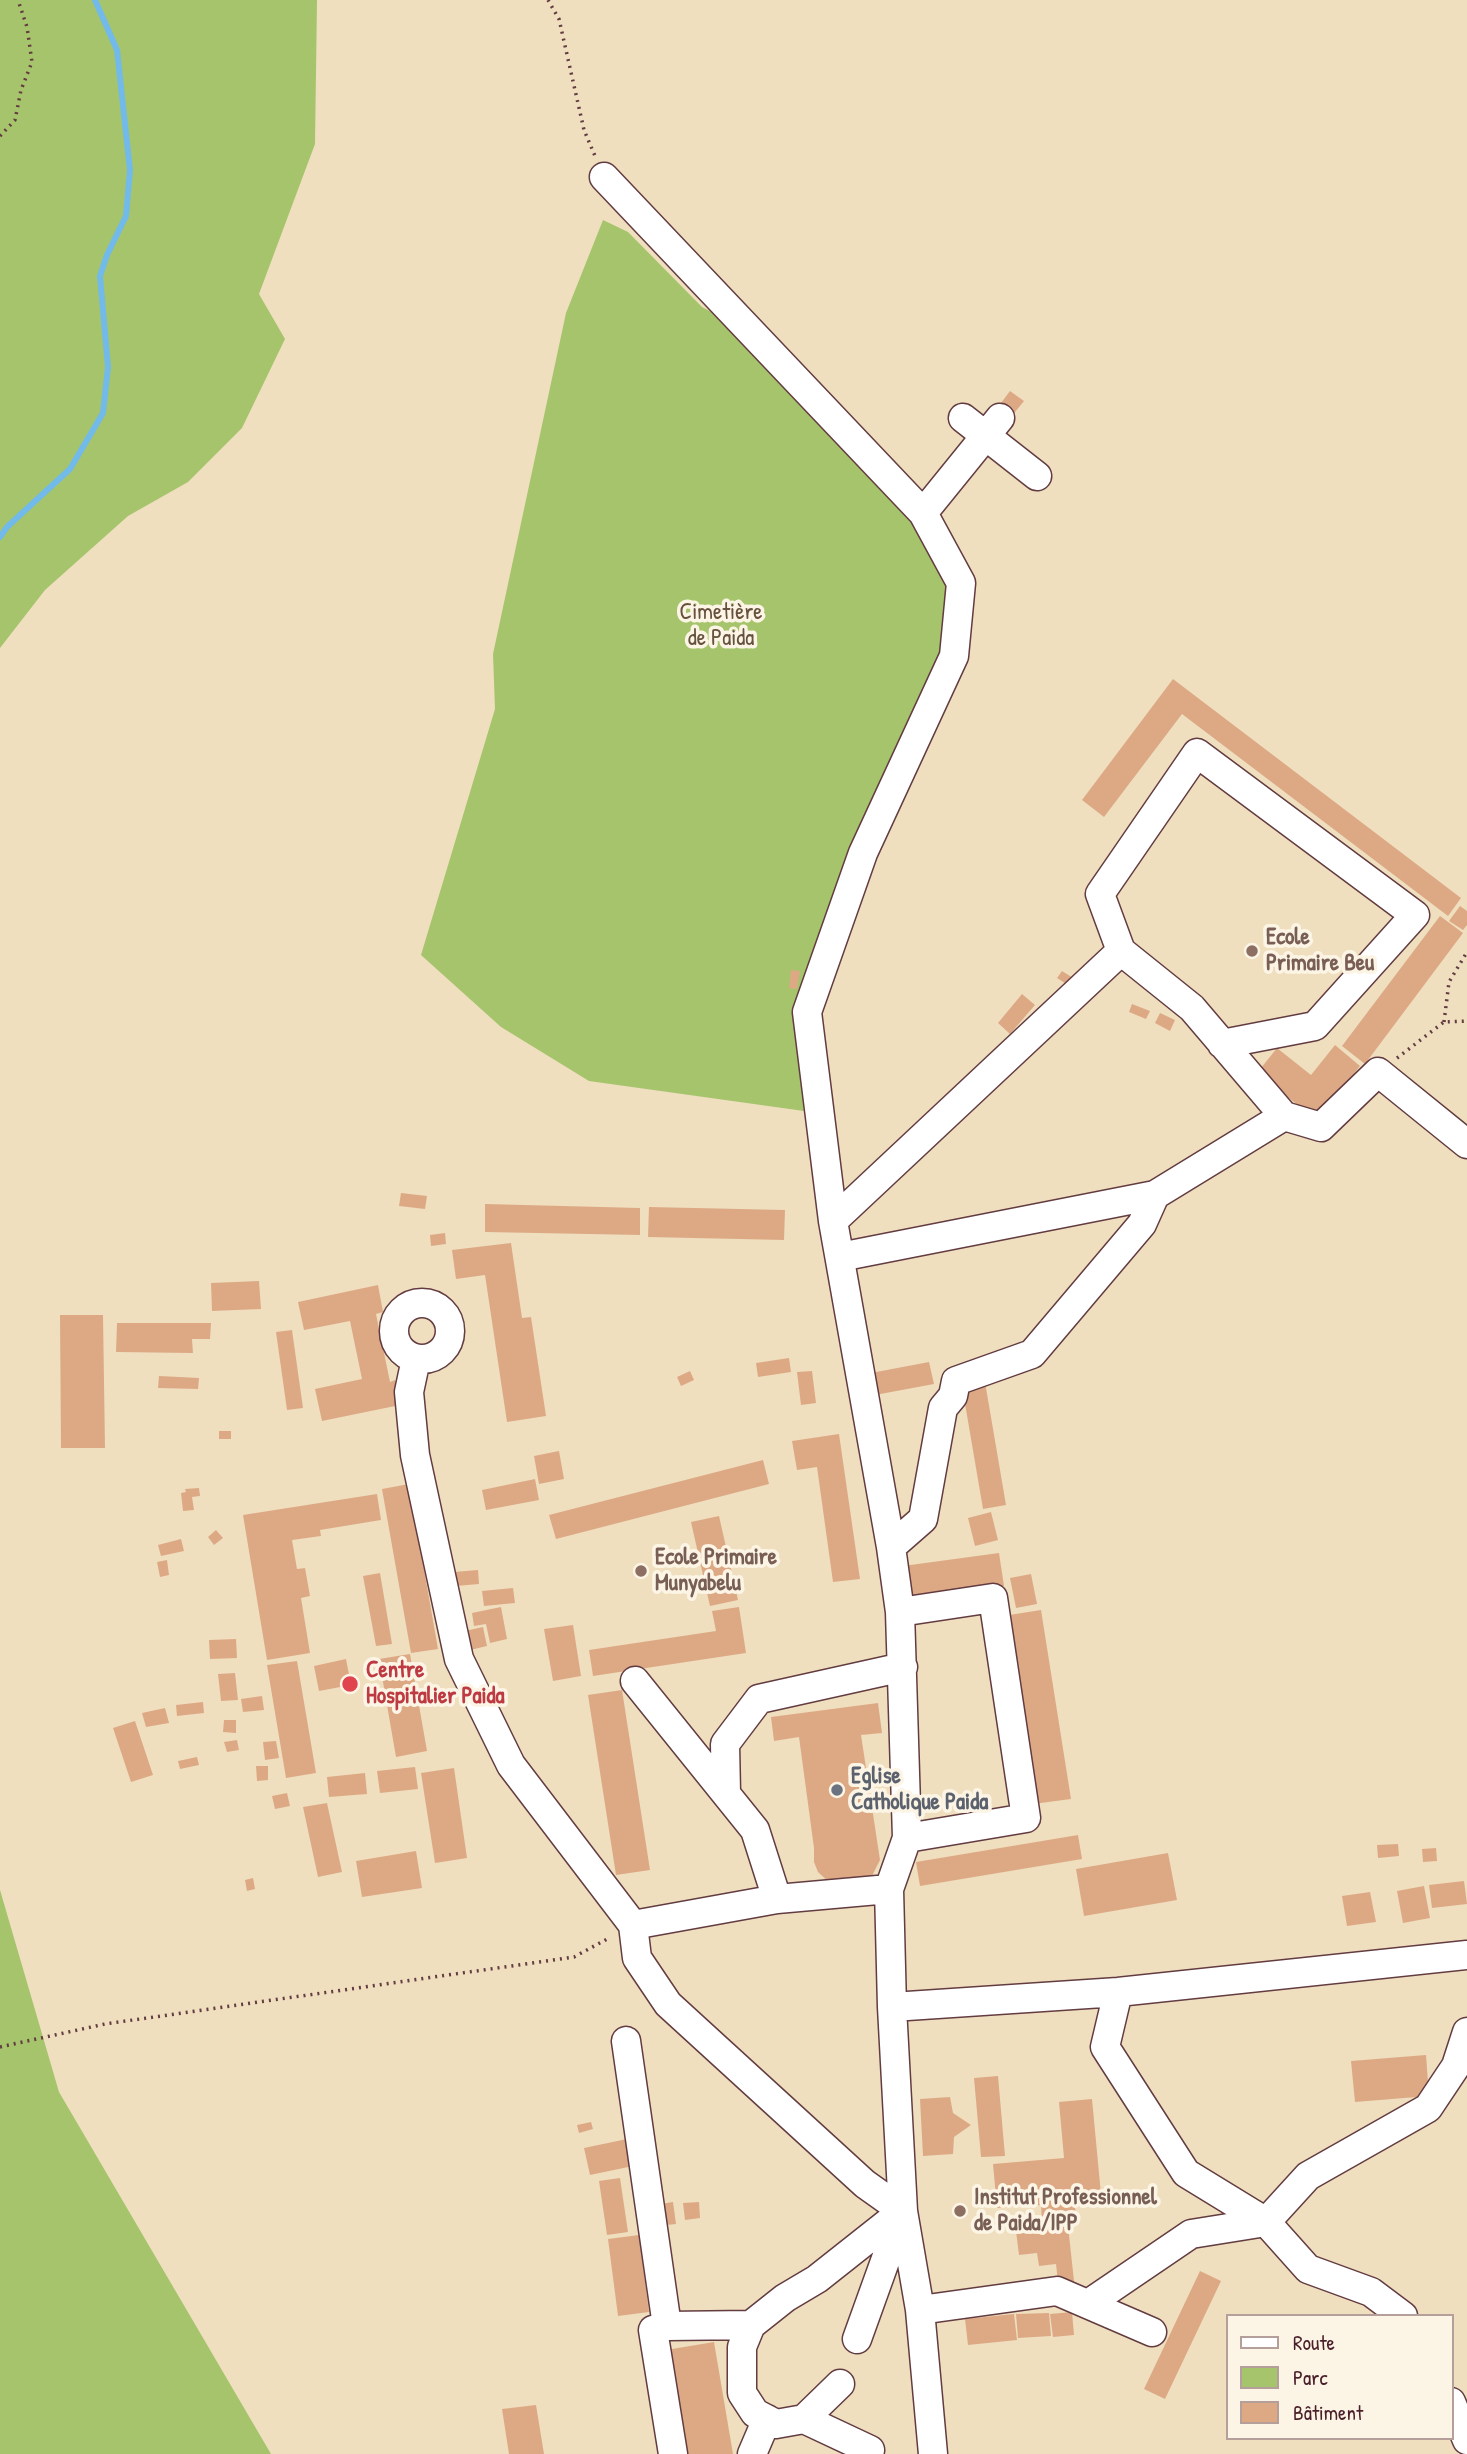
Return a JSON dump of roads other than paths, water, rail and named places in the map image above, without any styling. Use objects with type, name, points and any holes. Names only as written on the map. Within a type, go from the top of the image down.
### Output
[{"type":"street","points":[[604,177],[923,513],[961,583],[954,656],[863,853],[807,1012],[833,1220],[900,1612],[907,1838],[889,1889],[892,2007],[903,2211],[920,2310],[933,2454]]},
{"type":"street","points":[[963,418],[993,427],[1037,476]]},
{"type":"street","points":[[923,513],[993,427]]},
{"type":"street","points":[[1223,1044],[1315,1026],[1415,915],[1197,753],[1100,894],[1121,951],[1192,1008],[1284,1116],[1321,1126],[1378,1072],[1467,1144]]},
{"type":"street","points":[[833,1220],[1121,951]]},
{"type":"street","points":[[840,1257],[1155,1195],[1284,1116]]},
{"type":"street","points":[[891,1547],[923,1519],[943,1408],[953,1396],[956,1381],[1032,1354],[1142,1224],[1155,1195]]},
{"type":"street","points":[[416,1359],[409,1392],[415,1455],[459,1659],[510,1765],[633,1925],[637,1958],[668,2004],[865,2184],[903,2211]]},
{"type":"street","points":[[900,1612],[993,1598],[1026,1818],[907,1838]]},
{"type":"street","points":[[726,1793],[725,1744],[759,1699],[903,1667]]},
{"type":"street","points":[[635,1681],[755,1830],[778,1899]]},
{"type":"street","points":[[633,1925],[778,1899],[889,1889]]},
{"type":"street","points":[[892,2007],[1118,1992],[1467,1955]]},
{"type":"street","points":[[1118,1992],[1105,2047],[1186,2173],[1266,2222],[1308,2269],[1371,2292],[1400,2314]]},
{"type":"street","points":[[1088,2304],[1191,2234],[1266,2222],[1308,2176],[1428,2108],[1457,2066],[1467,2032]]},
{"type":"street","points":[[626,2041],[667,2326]]},
{"type":"street","points":[[840,2384],[804,2419],[776,2424],[755,2413],[742,2393],[742,2347],[751,2325],[785,2298],[817,2279],[903,2211]]},
{"type":"street","points":[[857,2339],[903,2211]]},
{"type":"street","points":[[920,2310],[1057,2291],[1152,2332]]},
{"type":"street","points":[[673,2454],[653,2330],[667,2326],[751,2325]]},
{"type":"street","points":[[1453,2407],[1467,2440]]},
{"type":"street","points":[[752,2454],[767,2419]]},
{"type":"street","points":[[804,2419],[870,2450]]},
{"type":"waterway","points":[[0,537],[7,527],[70,469],[103,413],[108,367],[100,276],[126,216],[130,170],[117,50],[95,0]]},
{"type":"place","name":"Ecole Primaire Beu","points":[[1252,951]]},
{"type":"place","name":"Ecole Primaire Munyabelu","points":[[641,1571]]},
{"type":"place","name":"Centre Hospitalier Paida","points":[[350,1684]]},
{"type":"place","name":"Eglise Catholique Paida","points":[[837,1790]]},
{"type":"place","name":"Institut Professionnel de Paida/IPP","points":[[960,2211]]},
{"type":"park label","name":"Cimetière de Paida","points":[[721,626]]}]
